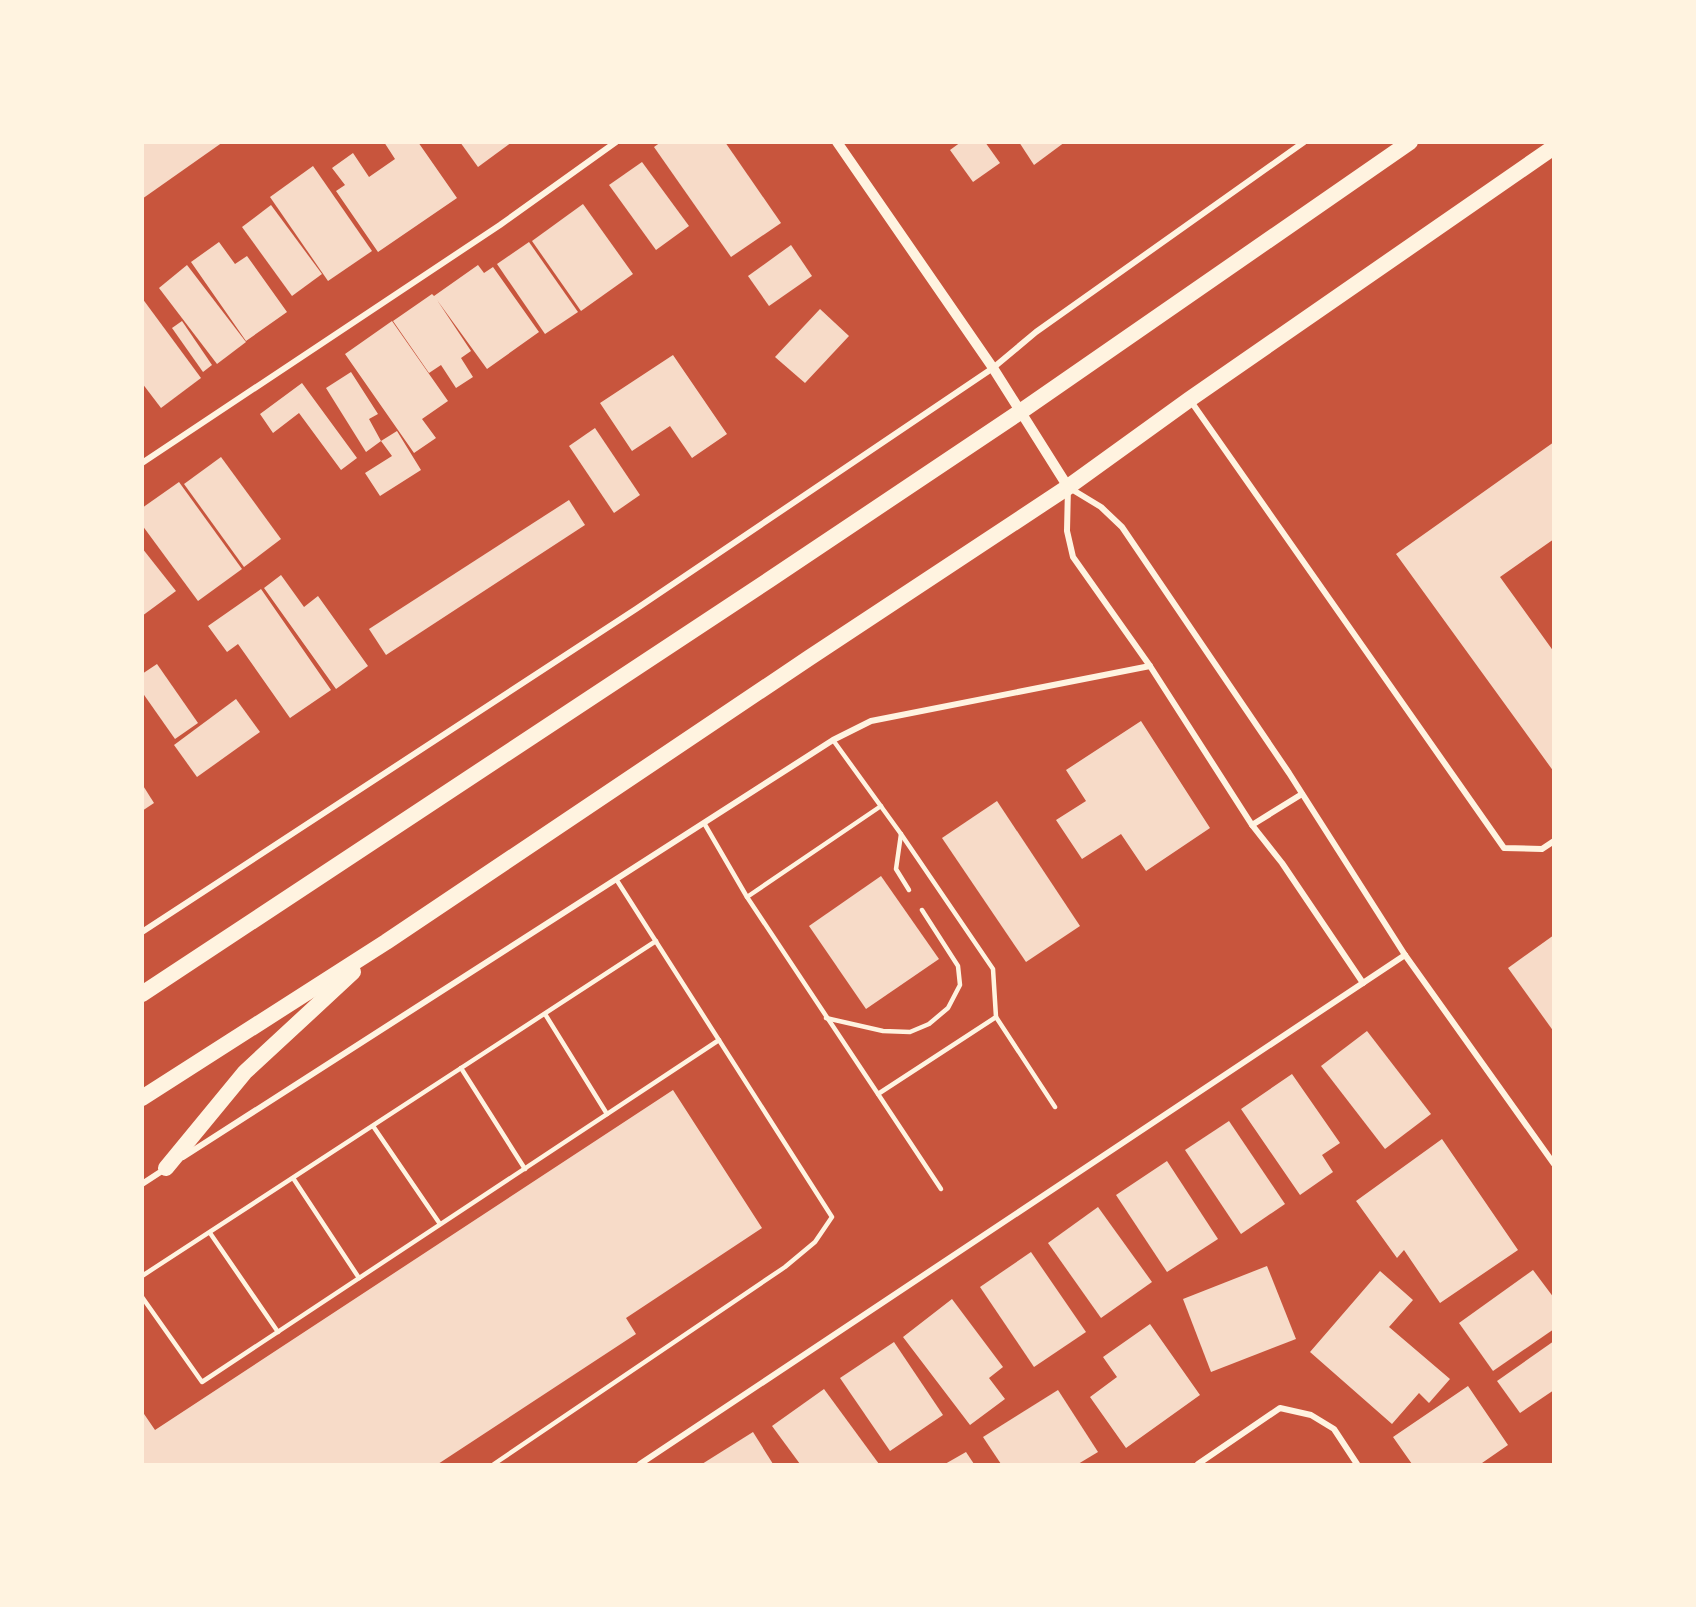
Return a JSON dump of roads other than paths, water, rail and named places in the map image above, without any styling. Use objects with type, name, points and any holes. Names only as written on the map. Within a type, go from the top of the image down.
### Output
[{"type":"highway","points":[[142,993],[759,587],[1020,412],[1410,142]]},
{"type":"highway","points":[[142,1098],[386,942],[1068,487],[1190,399],[1554,147]]},
{"type":"highway","points":[[166,1168],[245,1072],[386,942]]},
{"type":"street","points":[[142,463],[500,225],[616,142]]},
{"type":"street","points":[[837,142],[993,368],[1068,487],[1101,507],[1122,527],[1302,794],[1405,955],[1554,1164]]},
{"type":"street","points":[[142,932],[636,609],[993,368],[1045,325],[1304,142]]},
{"type":"street","points":[[1190,399],[1504,848],[1542,849],[1554,841]]},
{"type":"street","points":[[1068,487],[1066,531],[1073,558],[1150,666],[1252,825],[1282,863],[1363,983]]},
{"type":"street","points":[[142,1184],[833,741],[871,722],[1150,666]]},
{"type":"street","points":[[1252,825],[1302,794]]},
{"type":"street","points":[[643,1464],[1405,955]]},
{"type":"street","points":[[1198,1464],[1280,1408],[1311,1415],[1334,1429],[1357,1464]]},
{"type":"lane","points":[[833,741],[901,834],[993,969],[996,1017],[1055,1107]]},
{"type":"lane","points":[[747,897],[881,806]]},
{"type":"lane","points":[[704,823],[747,897],[941,1189]]},
{"type":"lane","points":[[901,834],[896,869],[909,890]]},
{"type":"lane","points":[[494,1464],[785,1267],[815,1242],[832,1217],[616,879]]},
{"type":"lane","points":[[826,1018],[884,1031],[910,1032],[929,1024],[948,1008],[960,985],[958,966],[922,910]]},
{"type":"lane","points":[[142,1276],[656,941]]},
{"type":"lane","points":[[545,1014],[607,1114]]},
{"type":"lane","points":[[878,1094],[996,1017]]},
{"type":"lane","points":[[142,1297],[202,1382],[719,1040]]},
{"type":"lane","points":[[461,1068],[525,1169]]},
{"type":"lane","points":[[373,1126],[440,1224]]},
{"type":"lane","points":[[293,1178],[360,1278]]},
{"type":"lane","points":[[210,1233],[278,1332]]}]
